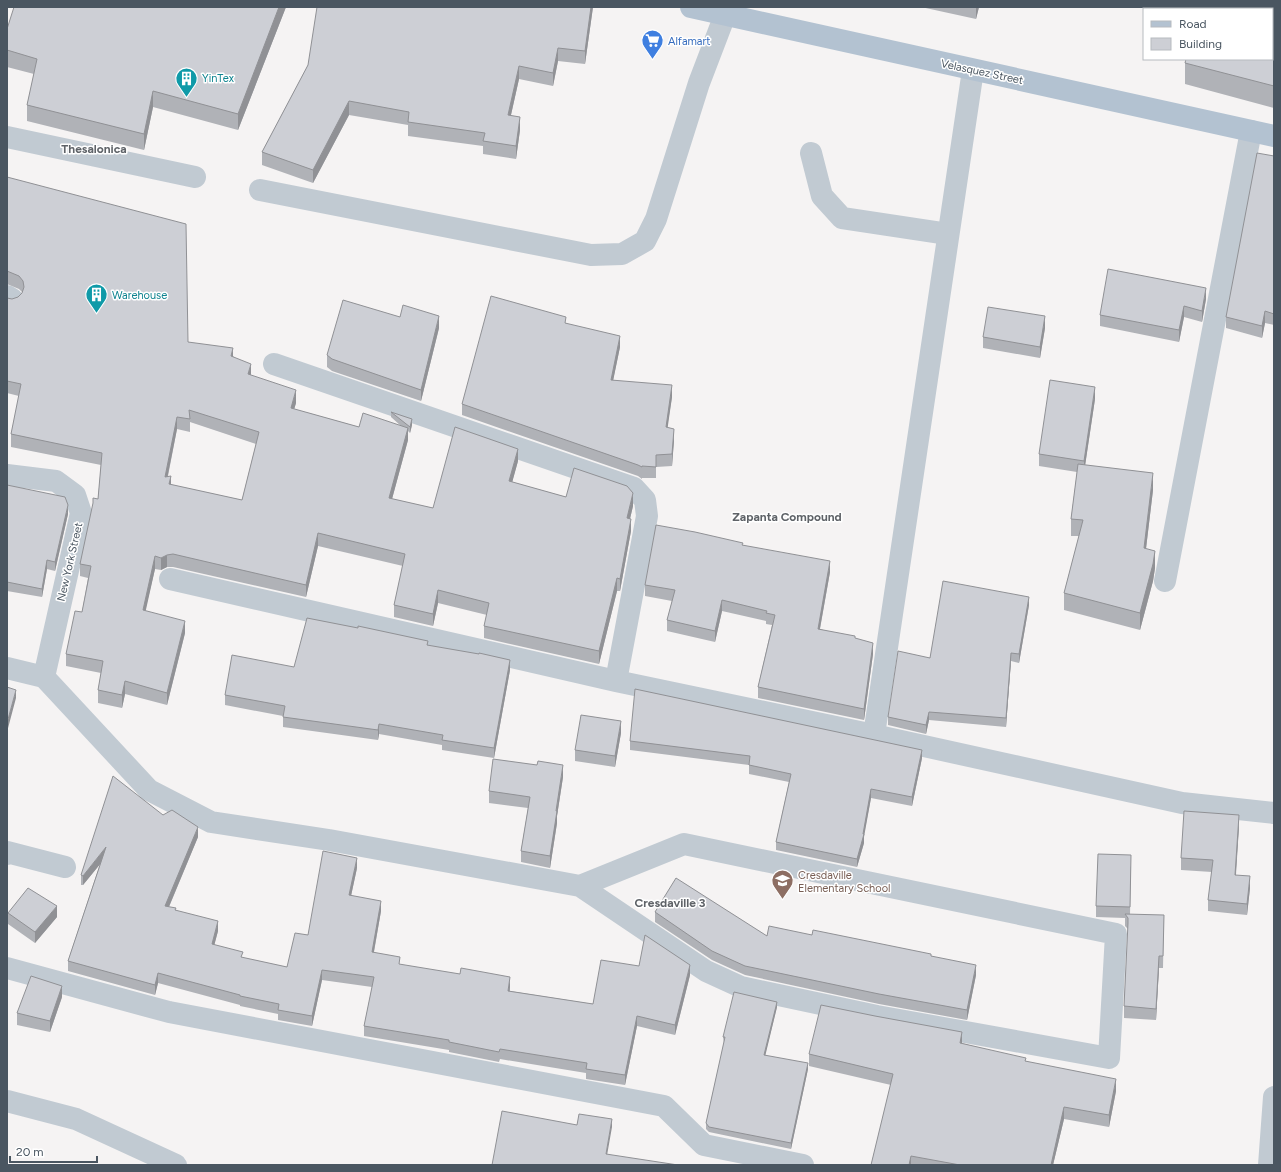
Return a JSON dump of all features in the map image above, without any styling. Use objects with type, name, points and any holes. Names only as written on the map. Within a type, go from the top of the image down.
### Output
[{"type":"main road","name":"Velasquez Street","points":[[691,7],[1274,136]]},
{"type":"street","points":[[260,190],[591,255],[622,254],[645,241],[656,219],[700,83],[725,15]]},
{"type":"street","points":[[874,735],[973,70]]},
{"type":"street","points":[[1165,581],[1251,131]]},
{"type":"street","points":[[7,137],[195,177]]},
{"type":"street","points":[[811,153],[822,196],[842,218],[948,234]]},
{"type":"street","points":[[274,364],[634,488],[645,500],[647,516],[616,681]]},
{"type":"street","name":"New York Street","points":[[7,475],[56,481],[75,495],[81,513],[44,677]]},
{"type":"street","points":[[170,579],[616,681],[874,735],[1182,803],[1268,812]]},
{"type":"street","points":[[7,668],[44,677],[149,790],[211,822],[329,840],[580,886],[706,971],[741,987],[877,1016],[1109,1058],[1116,934],[684,844],[580,886]]},
{"type":"street","points":[[7,852],[64,867]]},
{"type":"street","points":[[7,968],[169,1012],[664,1106],[704,1145],[803,1165]]},
{"type":"street","points":[[1269,1165],[1274,1097]]},
{"type":"street","points":[[7,1101],[76,1120],[176,1165]]},
{"type":"building","name":"YinTex","points":[[14,7],[279,7],[238,114],[153,91],[144,134],[27,105],[37,59],[7,50],[7,29]]},
{"type":"building","points":[[317,7],[591,7],[585,51],[558,48],[553,73],[519,66],[508,115],[520,117],[516,146],[483,141],[485,133],[408,122],[409,112],[349,101],[313,170],[262,152],[308,65]]},
{"type":"building","points":[[1274,7],[1274,86],[1185,63],[1186,60],[1273,60],[1273,8],[1200,8]]},
{"type":"building","points":[[1257,153],[1274,156],[1274,314],[1265,311],[1262,326],[1226,317]]},
{"type":"building","points":[[7,177],[186,224],[188,342],[233,348],[231,356],[251,364],[248,374],[296,390],[291,408],[359,427],[363,413],[408,428],[389,498],[433,508],[455,427],[518,449],[509,481],[566,497],[574,468],[627,486],[633,493],[627,518],[631,519],[620,579],[617,578],[599,651],[484,626],[489,603],[438,590],[433,614],[394,605],[405,554],[318,533],[306,585],[173,554],[161,558],[155,556],[143,610],[185,621],[167,693],[125,681],[122,695],[98,690],[103,661],[66,654],[75,611],[82,612],[91,566],[80,564],[93,498],[98,499],[102,453],[11,434],[21,384],[7,381],[7,298],[12,299],[18,297],[22,293],[24,287],[23,281],[19,276],[7,271]],"holes":[[[189,410],[259,432],[242,500],[169,484],[171,476],[165,477],[177,417],[190,419]]]},
{"type":"building","points":[[1108,269],[1206,288],[1202,311],[1184,306],[1179,330],[1100,315]]},
{"type":"building","points":[[491,296],[566,317],[565,323],[620,336],[611,380],[672,385],[666,427],[674,429],[672,454],[656,455],[656,467],[642,467],[462,404]]},
{"type":"building","points":[[343,300],[400,317],[403,305],[439,316],[421,390],[332,359],[327,355]]},
{"type":"building","points":[[988,307],[1045,316],[1040,347],[983,337]]},
{"type":"building","points":[[1050,380],[1095,387],[1084,461],[1039,454]]},
{"type":"building","points":[[391,412],[412,419],[410,427]]},
{"type":"building","points":[[1078,464],[1153,473],[1144,548],[1155,551],[1140,613],[1064,593],[1083,520],[1071,519]]},
{"type":"building","points":[[7,485],[65,497],[68,505],[55,562],[47,560],[42,589],[7,582]]},
{"type":"building","points":[[656,525],[743,543],[742,545],[830,561],[818,629],[855,636],[855,638],[873,643],[864,709],[758,687],[775,615],[766,613],[767,611],[722,600],[715,631],[667,620],[675,590],[645,585]]},
{"type":"building","points":[[943,581],[1029,597],[1019,654],[1011,653],[1006,718],[929,712],[926,725],[888,717],[898,651],[930,658]]},
{"type":"building","points":[[307,618],[358,628],[358,626],[428,641],[427,645],[479,653],[510,660],[494,748],[442,740],[443,735],[379,724],[378,730],[283,717],[285,706],[225,695],[232,655],[294,667]]},
{"type":"building","points":[[7,687],[16,690],[7,723]]},
{"type":"building","points":[[635,689],[922,750],[912,797],[871,789],[864,834],[857,859],[776,842],[791,774],[749,765],[750,756],[630,741]]},
{"type":"building","points":[[581,715],[621,721],[615,756],[575,750]]},
{"type":"building","points":[[493,759],[537,765],[538,761],[563,765],[550,856],[521,851],[530,797],[489,791]]},
{"type":"building","points":[[113,776],[163,815],[172,810],[198,827],[165,906],[218,921],[212,944],[243,952],[241,957],[287,967],[295,933],[308,935],[323,851],[357,858],[349,895],[381,901],[372,952],[400,957],[399,964],[460,974],[461,968],[510,977],[508,991],[593,1004],[601,960],[639,966],[645,935],[690,965],[675,1025],[637,1016],[625,1075],[586,1069],[587,1063],[500,1049],[499,1052],[449,1042],[449,1040],[364,1026],[374,977],[322,970],[312,1016],[278,1010],[279,1004],[240,996],[158,973],[155,985],[68,961],[106,847],[83,876],[81,875]]},
{"type":"building","points":[[1184,811],[1239,815],[1235,875],[1250,876],[1247,904],[1208,900],[1213,860],[1181,858]]},
{"type":"building","points":[[1098,854],[1131,855],[1130,907],[1096,906]]},
{"type":"building","points":[[676,878],[767,936],[769,926],[812,935],[813,930],[931,954],[931,956],[976,965],[967,1010],[879,994],[745,966],[712,951],[655,912]]},
{"type":"building","points":[[28,888],[57,906],[35,932],[8,913]]},
{"type":"building","points":[[1125,914],[1164,915],[1163,956],[1159,956],[1156,1009],[1124,1006],[1128,923],[1128,918]]},
{"type":"building","points":[[31,976],[62,986],[50,1021],[17,1013]]},
{"type":"building","points":[[734,992],[777,1002],[764,1055],[808,1063],[791,1143],[709,1127],[706,1123],[725,1037],[723,1037]]},
{"type":"building","points":[[821,1005],[962,1032],[960,1043],[1026,1058],[1025,1061],[1116,1079],[1109,1115],[1064,1107],[1051,1165],[960,1165],[911,1156],[909,1165],[871,1165],[893,1074],[809,1054]]},
{"type":"building","points":[[502,1111],[577,1125],[579,1114],[612,1119],[606,1154],[678,1165],[492,1165]]},
{"type":"place","name":"Alfamart","points":[[652,60]]},
{"type":"place","name":"YinTex","points":[[186,98]]},
{"type":"place","name":"Warehouse","points":[[97,314]]},
{"type":"place","name":"Cresdaville Elementary School","points":[[782,900]]},
{"type":"district","name":"Thesalonica","points":[[94,149]]},
{"type":"district","name":"Zapanta Compound","points":[[787,517]]},
{"type":"district","name":"Cresdaville 3","points":[[670,903]]}]
